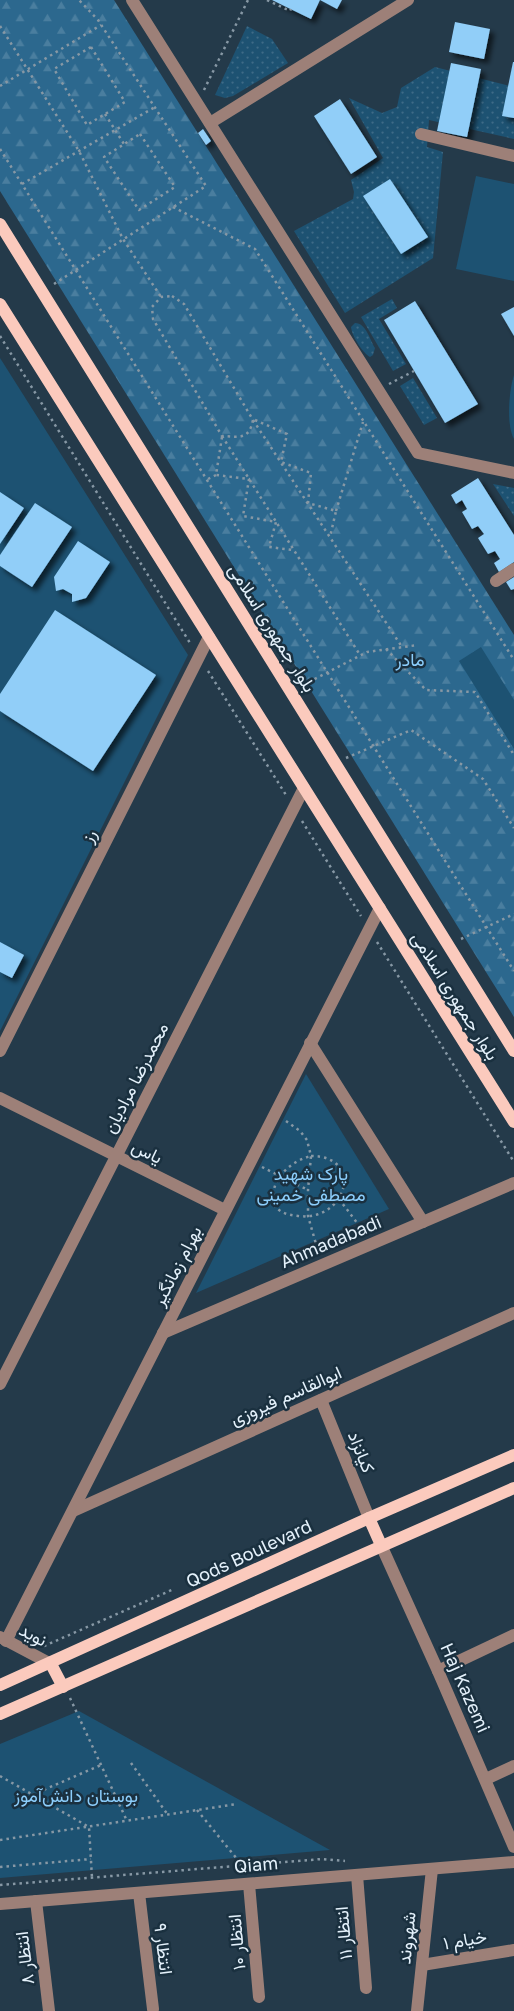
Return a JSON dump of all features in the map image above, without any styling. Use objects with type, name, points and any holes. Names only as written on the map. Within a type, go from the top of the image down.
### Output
[{"type":"main road","name":"بلوار جمهوری اسلامی","points":[[0,224],[514,1051]]},
{"type":"main road","name":"بلوار جمهوری اسلامی","points":[[0,304],[514,1122]]},
{"type":"main road","name":"Qods Boulevard","points":[[0,1685],[51,1664],[369,1518],[514,1455]]},
{"type":"main road","points":[[0,1714],[514,1488]]},
{"type":"main road","points":[[369,1518],[382,1545]]},
{"type":"main road","points":[[51,1664],[63,1687]]},
{"type":"street","points":[[132,0],[418,453],[514,473]]},
{"type":"street","points":[[140,12],[146,0]]},
{"type":"street","points":[[210,122],[408,0]]},
{"type":"street","points":[[421,134],[514,156]]},
{"type":"street","points":[[496,581],[514,569]]},
{"type":"street","name":"رز","points":[[0,1051],[209,637]]},
{"type":"street","name":"محمدرضا مرادیان","points":[[0,1384],[304,788]]},
{"type":"street","name":"بهرام زمانگیر","points":[[3,1639],[73,1510],[380,908]]},
{"type":"street","points":[[310,1043],[422,1222]]},
{"type":"street","name":"یاس","points":[[0,1098],[225,1210]]},
{"type":"street","name":"Ahmadabadi","points":[[162,1333],[514,1183]]},
{"type":"street","name":"ابوالقاسم فیروزی","points":[[73,1510],[514,1313]]},
{"type":"street","name":"کیانزاد","points":[[321,1400],[369,1518]]},
{"type":"street","name":"Haj Kazemi","points":[[382,1545],[486,1779],[514,1847]]},
{"type":"street","points":[[438,1671],[514,1635]]},
{"type":"street","name":"نوید","points":[[3,1639],[51,1664]]},
{"type":"street","points":[[486,1779],[514,1766]]},
{"type":"street","name":"Qiam","points":[[0,1904],[514,1862]]},
{"type":"street","name":"شهروند","points":[[416,2011],[432,1869]]},
{"type":"street","name":"انتظار ۱۱","points":[[357,1875],[366,1988]]},
{"type":"street","name":"انتظار ۱۰","points":[[249,1884],[259,1997]]},
{"type":"street","name":"انتظار ۹","points":[[139,1893],[154,2009]]},
{"type":"street","name":"انتظار ۸","points":[[36,1901],[49,2011]]},
{"type":"street","name":"خیام ۱","points":[[422,1965],[514,1950]]},
{"type":"path","points":[[42,292],[206,186],[101,25],[79,0]]},
{"type":"path","points":[[204,92],[248,0]]},
{"type":"path","points":[[267,0],[290,11],[291,9]]},
{"type":"path","points":[[0,86],[101,25]]},
{"type":"path","points":[[0,26],[79,151],[123,238],[161,297]]},
{"type":"path","points":[[92,46],[125,102],[105,114],[88,125],[54,69],[92,46]]},
{"type":"path","points":[[22,184],[155,107]]},
{"type":"path","points":[[105,114],[124,144]]},
{"type":"path","points":[[140,134],[175,187],[139,210],[104,158],[124,144],[140,134]]},
{"type":"path","points":[[0,149],[514,971]]},
{"type":"path","points":[[173,207],[255,249],[514,660]]},
{"type":"path","points":[[360,655],[249,480],[153,319],[152,306],[161,297],[172,296],[184,304],[253,420],[402,647]]},
{"type":"path","points":[[0,336],[514,1162]]},
{"type":"path","points":[[378,390],[414,371]]},
{"type":"path","points":[[222,436],[237,437],[245,435],[251,431],[253,420]]},
{"type":"path","points":[[253,420],[287,434],[281,462]]},
{"type":"path","points":[[330,538],[364,421]]},
{"type":"path","points":[[216,475],[222,436]]},
{"type":"path","points":[[281,462],[311,472],[308,503]]},
{"type":"path","points":[[208,479],[216,475],[249,480]]},
{"type":"path","points":[[249,480],[243,516],[276,522]]},
{"type":"path","points":[[308,503],[336,512]]},
{"type":"path","points":[[276,522],[270,547],[294,551]]},
{"type":"path","points":[[291,692],[367,652],[418,645]]},
{"type":"path","points":[[386,649],[426,690],[475,692],[514,755]]},
{"type":"path","points":[[335,764],[411,730],[483,779],[514,828]]},
{"type":"path","points":[[448,945],[514,914]]},
{"type":"path","points":[[274,1114],[300,1130],[307,1140],[311,1156],[308,1216],[322,1265]]},
{"type":"path","points":[[311,1156],[326,1158],[338,1165],[342,1170],[344,1183],[339,1199],[330,1209],[308,1216],[282,1213],[274,1205],[273,1194],[280,1177],[290,1166],[311,1156]]},
{"type":"path","points":[[250,1160],[308,1190]]},
{"type":"path","points":[[339,1199],[373,1243]]},
{"type":"path","points":[[63,1687],[71,1700],[127,1821]]},
{"type":"path","points":[[131,1763],[168,1815]]},
{"type":"path","points":[[32,1794],[101,1765]]},
{"type":"path","points":[[0,1776],[89,1827]]},
{"type":"path","points":[[0,1840],[237,1804]]},
{"type":"path","points":[[197,1810],[242,1866]]},
{"type":"path","points":[[89,1827],[92,1878]]},
{"type":"path","points":[[0,1867],[91,1859]]},
{"type":"path","points":[[0,1886],[322,1859],[349,1861]]},
{"type":"green space","name":"مادر","points":[[0,0],[114,0],[514,635],[514,1017],[0,191]]},
{"type":"green space","points":[[247,26],[272,39],[288,63],[233,96],[225,98],[215,95]]},
{"type":"green space","points":[[435,67],[514,87],[514,139],[429,120],[427,147],[443,152],[433,258],[345,313],[294,231],[353,199],[354,192],[351,180],[383,158],[349,98],[382,113],[397,107],[401,88]]},
{"type":"green space","points":[[476,176],[514,184],[514,281],[456,269]]},
{"type":"green space","points":[[392,299],[397,308],[379,319],[406,364],[393,371],[361,317]]},
{"type":"green space","points":[[355,323],[365,329],[375,348],[373,355],[370,357],[361,348],[353,335],[351,327]]},
{"type":"green space","points":[[0,358],[188,655],[0,1031]]},
{"type":"green space","points":[[514,375],[514,439],[511,433],[509,407]]},
{"type":"green space","points":[[413,378],[437,418],[424,425],[400,386]]},
{"type":"green space","points":[[493,484],[514,488],[514,516]]},
{"type":"green space","points":[[481,647],[514,700],[514,749],[459,661]]},
{"type":"green space","name":"پارک شهید مصطفی خمینی","points":[[306,1074],[389,1209],[196,1293]]},
{"type":"green space","name":"بوستان دانش‌آموز","points":[[79,1711],[330,1850],[0,1878],[0,1744]]},
{"type":"building","points":[[272,0],[320,0],[311,19]]},
{"type":"building","points":[[320,0],[342,0],[337,9]]},
{"type":"building","points":[[455,22],[490,29],[484,59],[449,52]]},
{"type":"building","points":[[514,62],[514,118],[502,116]]},
{"type":"building","points":[[451,63],[481,69],[467,137],[437,131]]},
{"type":"building","points":[[340,99],[377,157],[351,174],[314,116]]},
{"type":"building","points":[[203,129],[211,141],[206,145],[198,133]]},
{"type":"building","points":[[390,179],[428,237],[401,254],[363,196]]},
{"type":"building","points":[[415,301],[478,404],[445,423],[384,320]]},
{"type":"building","points":[[514,307],[514,336],[501,314]]},
{"type":"building","points":[[478,478],[514,535],[514,562],[499,572],[494,563],[500,559],[495,551],[488,554],[478,538],[484,534],[478,526],[472,529],[462,512],[467,509],[462,500],[456,504],[451,495]]},
{"type":"building","points":[[0,492],[24,508],[0,544]]},
{"type":"building","points":[[35,503],[72,527],[32,587],[0,566],[0,555]]},
{"type":"building","points":[[78,541],[110,562],[86,598],[72,602],[72,594],[63,589],[56,591],[54,577]]},
{"type":"building","points":[[514,577],[514,589],[511,590],[506,582]]},
{"type":"building","points":[[55,610],[156,675],[93,771],[0,711],[0,694]]},
{"type":"building","points":[[0,942],[24,955],[12,978],[0,972]]}]
